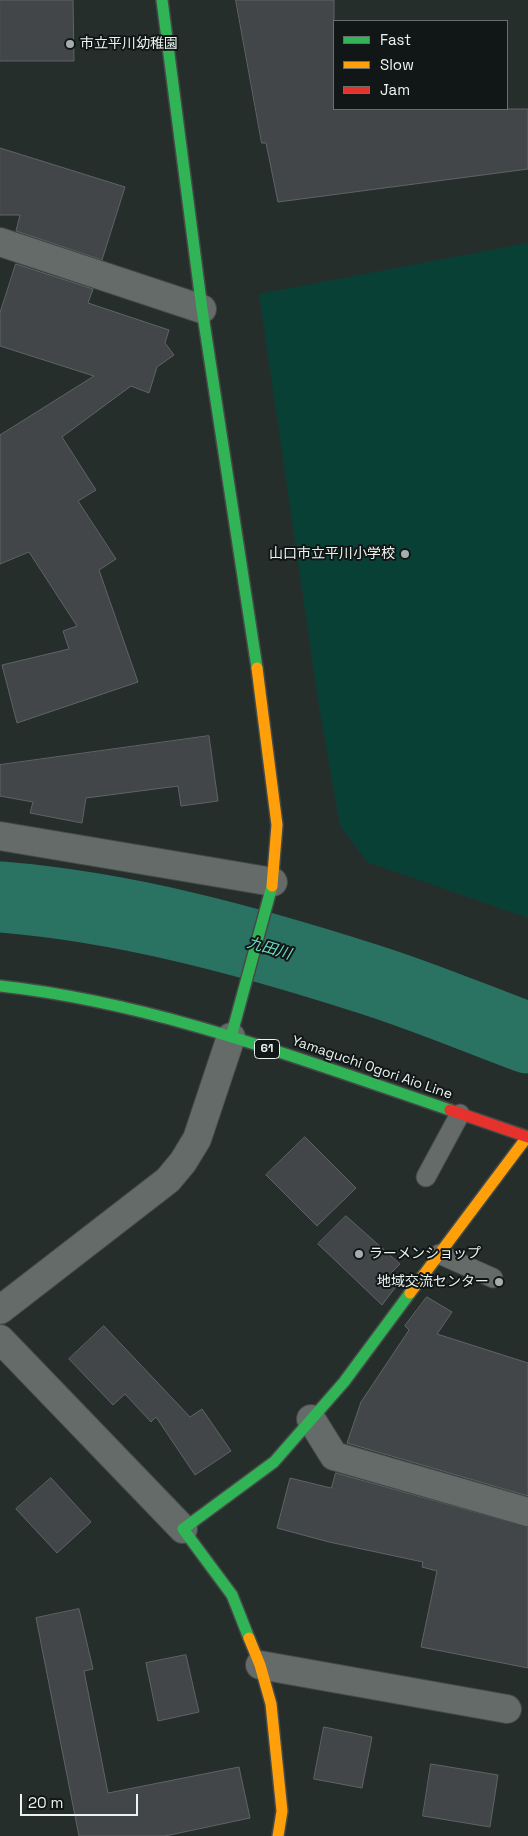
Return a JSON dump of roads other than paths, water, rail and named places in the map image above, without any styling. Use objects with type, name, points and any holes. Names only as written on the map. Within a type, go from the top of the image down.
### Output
[{"type":"street","points":[[0,1310],[168,1180],[183,1162],[197,1139],[231,1037],[272,889],[277,825],[270,763],[255,648],[202,309],[162,0]]},
{"type":"street","points":[[0,242],[202,309]]},
{"type":"street","points":[[0,836],[272,889]]},
{"type":"street","name":"Yamaguchi Ogori Aio Line","points":[[0,986],[91,998],[134,1008],[231,1037],[527,1137]]},
{"type":"street","points":[[184,1529],[274,1462],[311,1420],[344,1382],[527,1137]]},
{"type":"street","points":[[0,1339],[184,1529],[232,1595],[260,1665],[271,1704],[282,1811],[278,1836]]},
{"type":"street","points":[[311,1420],[334,1456],[528,1512]]},
{"type":"street","points":[[260,1665],[507,1709]]},
{"type":"lane","points":[[426,1177],[460,1114]]},
{"type":"lane","points":[[439,1254],[493,1278]]},
{"type":"waterway","name":"九田川","points":[[0,897],[46,902],[139,917],[230,938],[386,985],[528,1038]]},
{"type":"place","name":"市立平川幼稚園","points":[[70,44]]},
{"type":"place","name":"山口市立平川小学校","points":[[405,554]]},
{"type":"place","name":"ラーメンショップ","points":[[359,1254]]},
{"type":"place","name":"地域交流センター","points":[[499,1282]]}]
